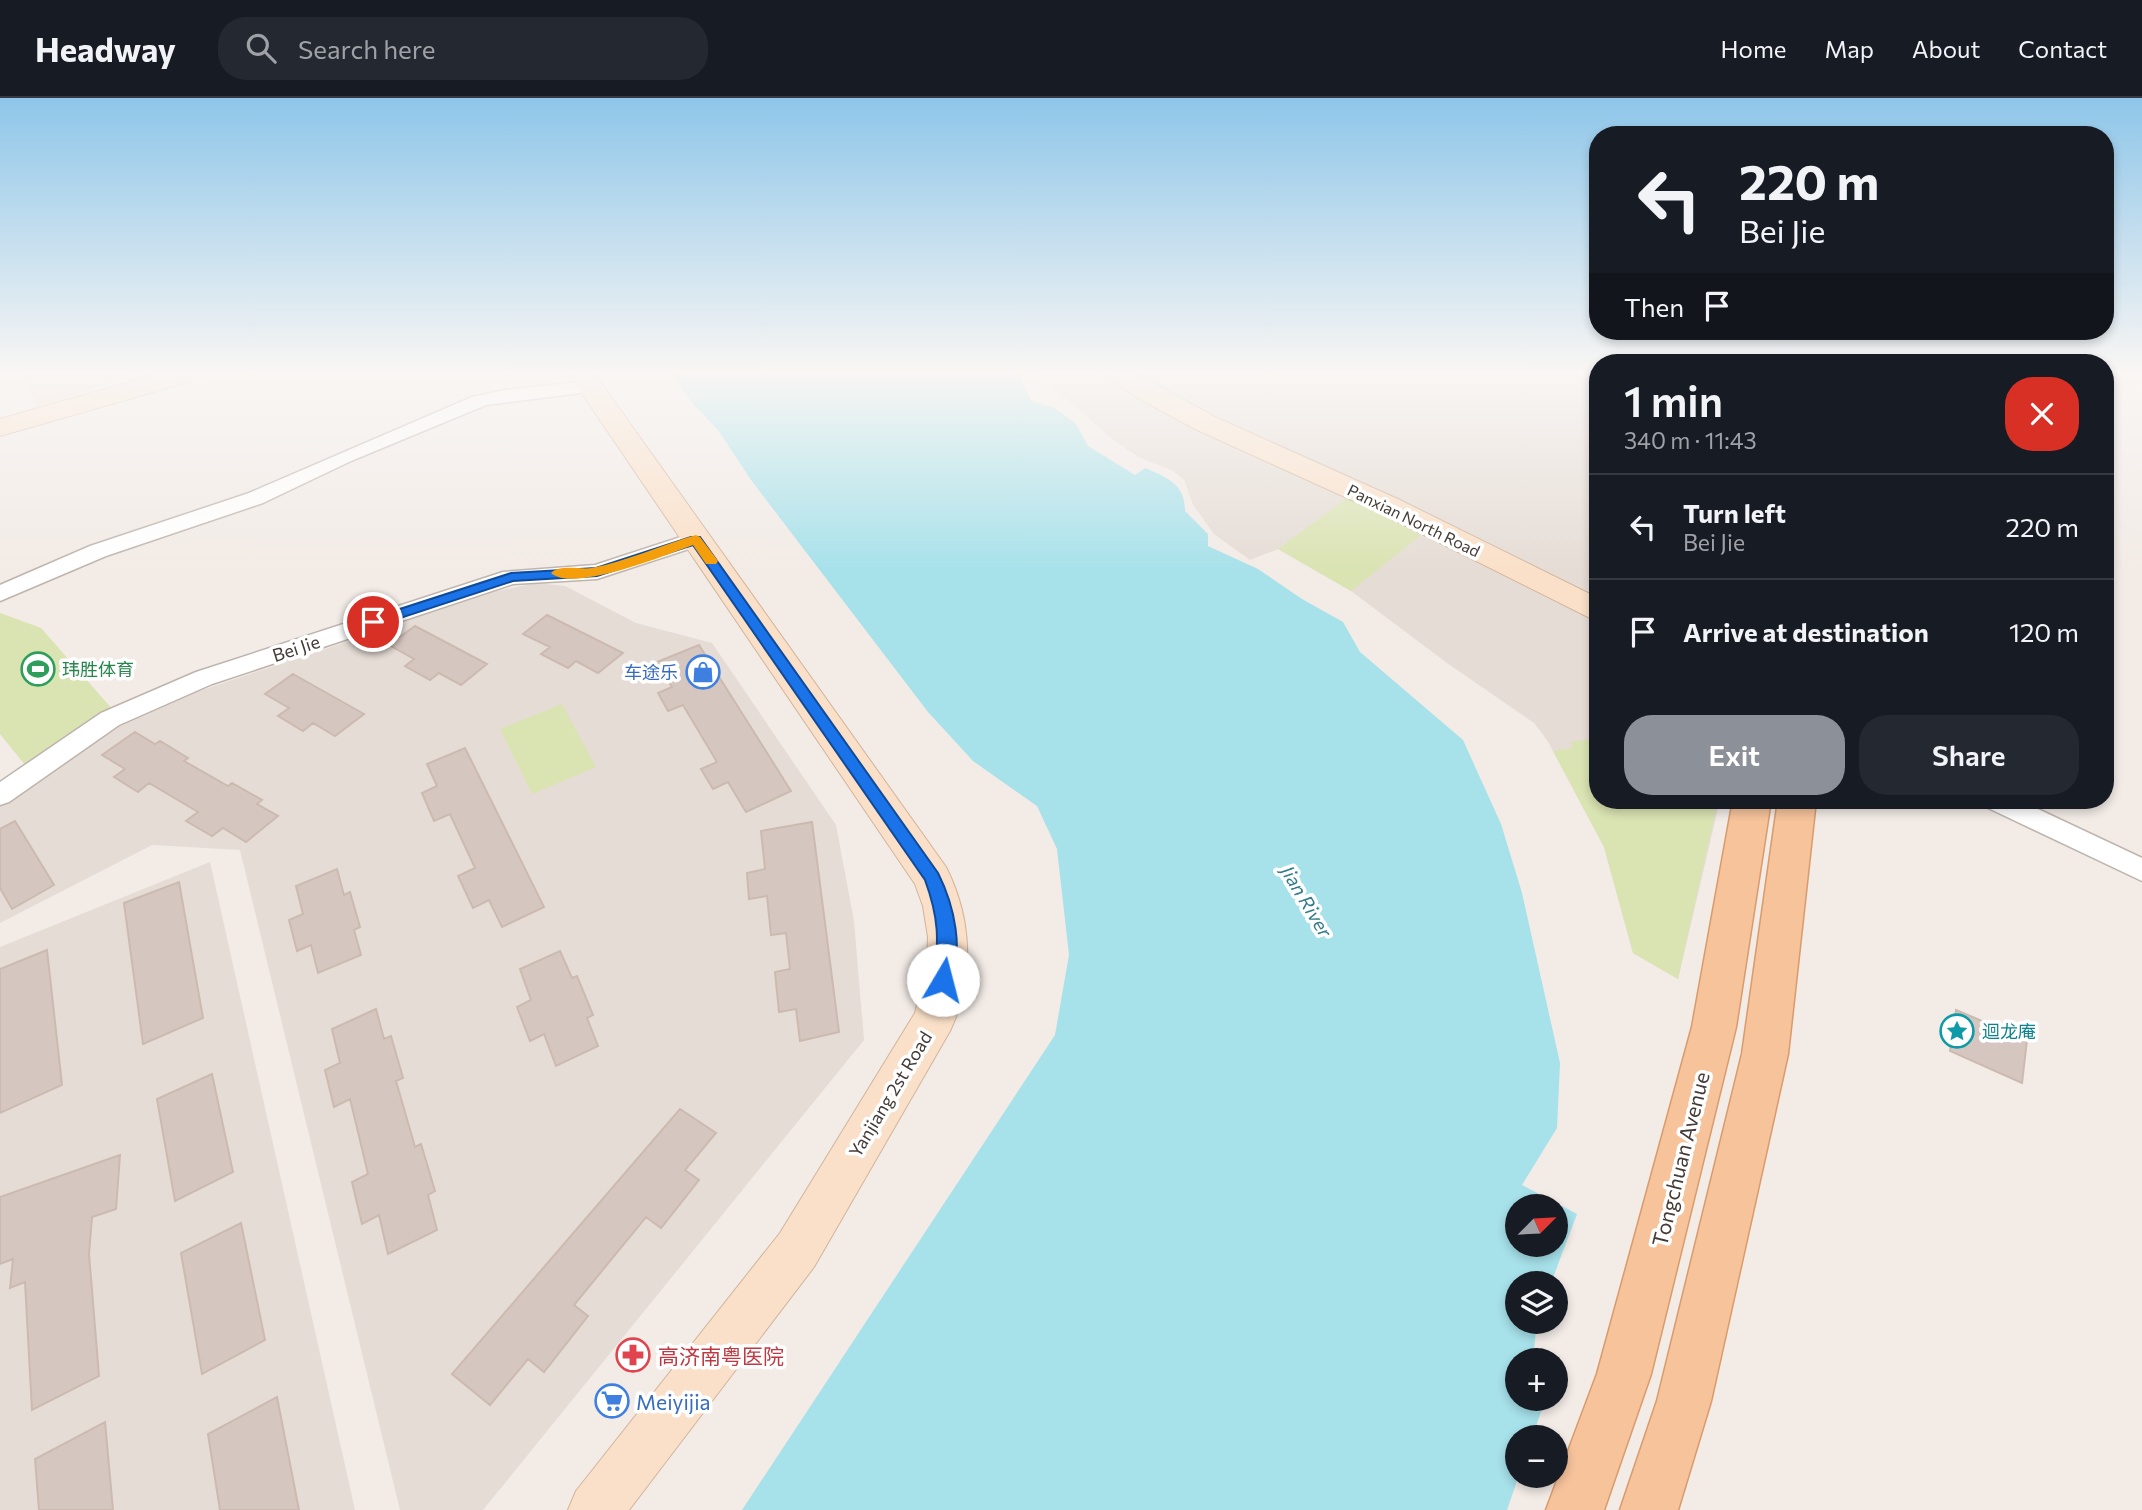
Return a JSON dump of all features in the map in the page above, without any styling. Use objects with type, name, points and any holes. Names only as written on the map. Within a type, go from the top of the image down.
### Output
[{"type":"main road","name":"Tongchuan Avenue","points":[[1575,1510],[1624,1374],[1714,1027],[1751,809]]},
{"type":"main road","points":[[1649,1510],[1684,1401],[1765,1054],[1796,809]]},
{"type":"street","points":[[0,594],[98,551],[256,498],[388,439]]},
{"type":"street","name":"Yanjiang 2st Road","points":[[595,1510],[797,1250],[935,1018],[947,961],[948,937],[943,906],[932,878],[626,439]]},
{"type":"street","name":"Panxian North Road","points":[[1243,439],[1374,499],[1589,606]]},
{"type":"street","name":"Bei Jie","points":[[0,796],[110,719],[134,706],[204,678],[511,577],[541,573],[597,572],[696,540]]},
{"type":"street","points":[[2014,809],[2142,870]]},
{"type":"shaded area","points":[[1112,439],[1589,439],[1589,809],[1718,809],[1678,979],[1633,953],[1604,847],[1547,740],[1534,723],[1447,663],[1351,591],[1278,549],[1250,560],[1214,534],[1193,505],[1185,481],[1173,471],[1138,457]]},
{"type":"shaded area","points":[[537,583],[565,586],[636,623],[712,643],[836,825],[854,921],[864,1040],[483,1510],[400,1510],[240,850],[152,845],[0,923],[0,805],[148,708],[355,639],[466,597]]},
{"type":"shaded area","points":[[210,862],[355,1510],[0,1510],[0,947]]},
{"type":"green space","points":[[1348,497],[1421,535],[1351,591],[1278,549]]},
{"type":"green space","name":"玮胜体育","points":[[0,613],[41,628],[113,710],[26,766],[0,734]]},
{"type":"green space","points":[[562,704],[596,767],[532,794],[500,729]]},
{"type":"green space","points":[[1589,739],[1589,809],[1716,809],[1678,979],[1633,953],[1604,847],[1553,751],[1573,748],[1570,742]]},
{"type":"water","name":"Jian River","points":[[724,439],[1084,439],[1088,446],[1135,475],[1145,468],[1174,483],[1182,494],[1185,511],[1208,534],[1208,546],[1258,569],[1302,599],[1343,622],[1360,652],[1463,740],[1501,824],[1522,893],[1560,1063],[1557,1128],[1522,1185],[1539,1194],[1505,1194],[1505,1257],[1561,1257],[1556,1271],[1505,1271],[1505,1334],[1536,1334],[1534,1348],[1505,1348],[1505,1411],[1551,1411],[1559,1425],[1505,1425],[1505,1488],[1568,1488],[1568,1441],[1649,1510],[742,1510],[1055,1035],[1069,955],[1057,849],[1037,806],[973,761],[928,712],[751,480]]},
{"type":"water","points":[[1568,1209],[1577,1214],[1568,1238]]},
{"type":"pier","points":[[1541,1411],[1554,1411],[1563,1425],[1536,1425]]},
{"type":"pier","points":[[1568,1433],[1653,1510],[1507,1510],[1515,1488],[1568,1488]]},
{"type":"building","points":[[547,615],[623,653],[598,673],[576,661],[568,668],[541,654],[550,647],[523,634]]},
{"type":"building","points":[[415,626],[487,664],[461,685],[439,673],[430,680],[405,666],[414,659],[389,645]]},
{"type":"building","points":[[699,645],[791,791],[746,812],[728,782],[713,789],[701,769],[717,762],[683,705],[668,711],[658,693],[672,687],[657,662]]},
{"type":"building","points":[[293,674],[364,714],[335,736],[313,723],[303,731],[278,716],[289,708],[265,694]]},
{"type":"building","points":[[135,732],[155,744],[160,741],[188,758],[184,761],[228,786],[232,783],[262,800],[257,804],[278,816],[246,842],[223,828],[212,836],[186,821],[198,812],[149,783],[138,792],[114,777],[125,769],[102,755]]},
{"type":"building","points":[[465,748],[544,907],[502,927],[489,900],[473,908],[458,876],[475,868],[450,814],[434,821],[422,793],[437,786],[427,764]]},
{"type":"building","points":[[15,821],[54,885],[12,909],[0,888],[0,829]]},
{"type":"building","points":[[812,822],[839,1032],[800,1041],[796,1009],[779,1012],[775,972],[790,969],[786,933],[771,935],[767,896],[749,899],[747,873],[765,869],[761,831]]},
{"type":"building","points":[[337,869],[344,895],[350,892],[360,927],[354,930],[361,955],[318,973],[311,945],[297,951],[289,920],[303,914],[296,886]]},
{"type":"building","points":[[179,882],[203,1018],[143,1044],[124,903]]},
{"type":"building","points":[[47,950],[62,1085],[0,1113],[0,969]]},
{"type":"building","points":[[560,951],[572,978],[577,976],[593,1015],[587,1018],[598,1046],[556,1066],[544,1034],[530,1041],[517,1007],[531,1000],[520,969]]},
{"type":"building","points":[[376,1009],[384,1039],[391,1036],[403,1078],[396,1081],[415,1147],[421,1144],[435,1191],[428,1195],[437,1230],[388,1254],[379,1215],[362,1224],[352,1182],[368,1174],[359,1136],[350,1099],[334,1107],[325,1070],[340,1063],[332,1029]]},
{"type":"building","points":[[1956,1010],[2027,1040],[2022,1083],[1950,1051]]},
{"type":"building","points":[[212,1074],[233,1172],[175,1201],[157,1099]]},
{"type":"building","points":[[680,1109],[716,1133],[685,1170],[699,1180],[661,1228],[646,1217],[574,1305],[588,1316],[544,1372],[528,1359],[490,1405],[452,1374]]},
{"type":"building","points":[[120,1155],[116,1209],[92,1217],[89,1254],[99,1376],[32,1410],[25,1282],[10,1288],[13,1259],[0,1264],[0,1197]]},
{"type":"building","points":[[241,1223],[265,1340],[202,1374],[181,1253]]},
{"type":"building","points":[[277,1397],[299,1510],[220,1510],[208,1434]]},
{"type":"building","points":[[105,1422],[113,1510],[39,1510],[35,1459]]},
{"type":"slow traffic","points":[[557,573],[597,572],[620,567],[696,540],[711,561]]},
{"type":"place","name":"玮胜体育","points":[[38,669]]},
{"type":"place","name":"车途乐","points":[[703,672]]},
{"type":"place","name":"迴龙庵","points":[[1957,1031]]},
{"type":"place","name":"高济南粤医院","points":[[633,1355]]},
{"type":"place","name":"Meiyijia","points":[[612,1401]]},
{"type":"route","points":[[373,622],[511,577],[541,573],[597,572],[620,567],[696,540],[932,878],[943,906],[948,937],[943,980]]}]
